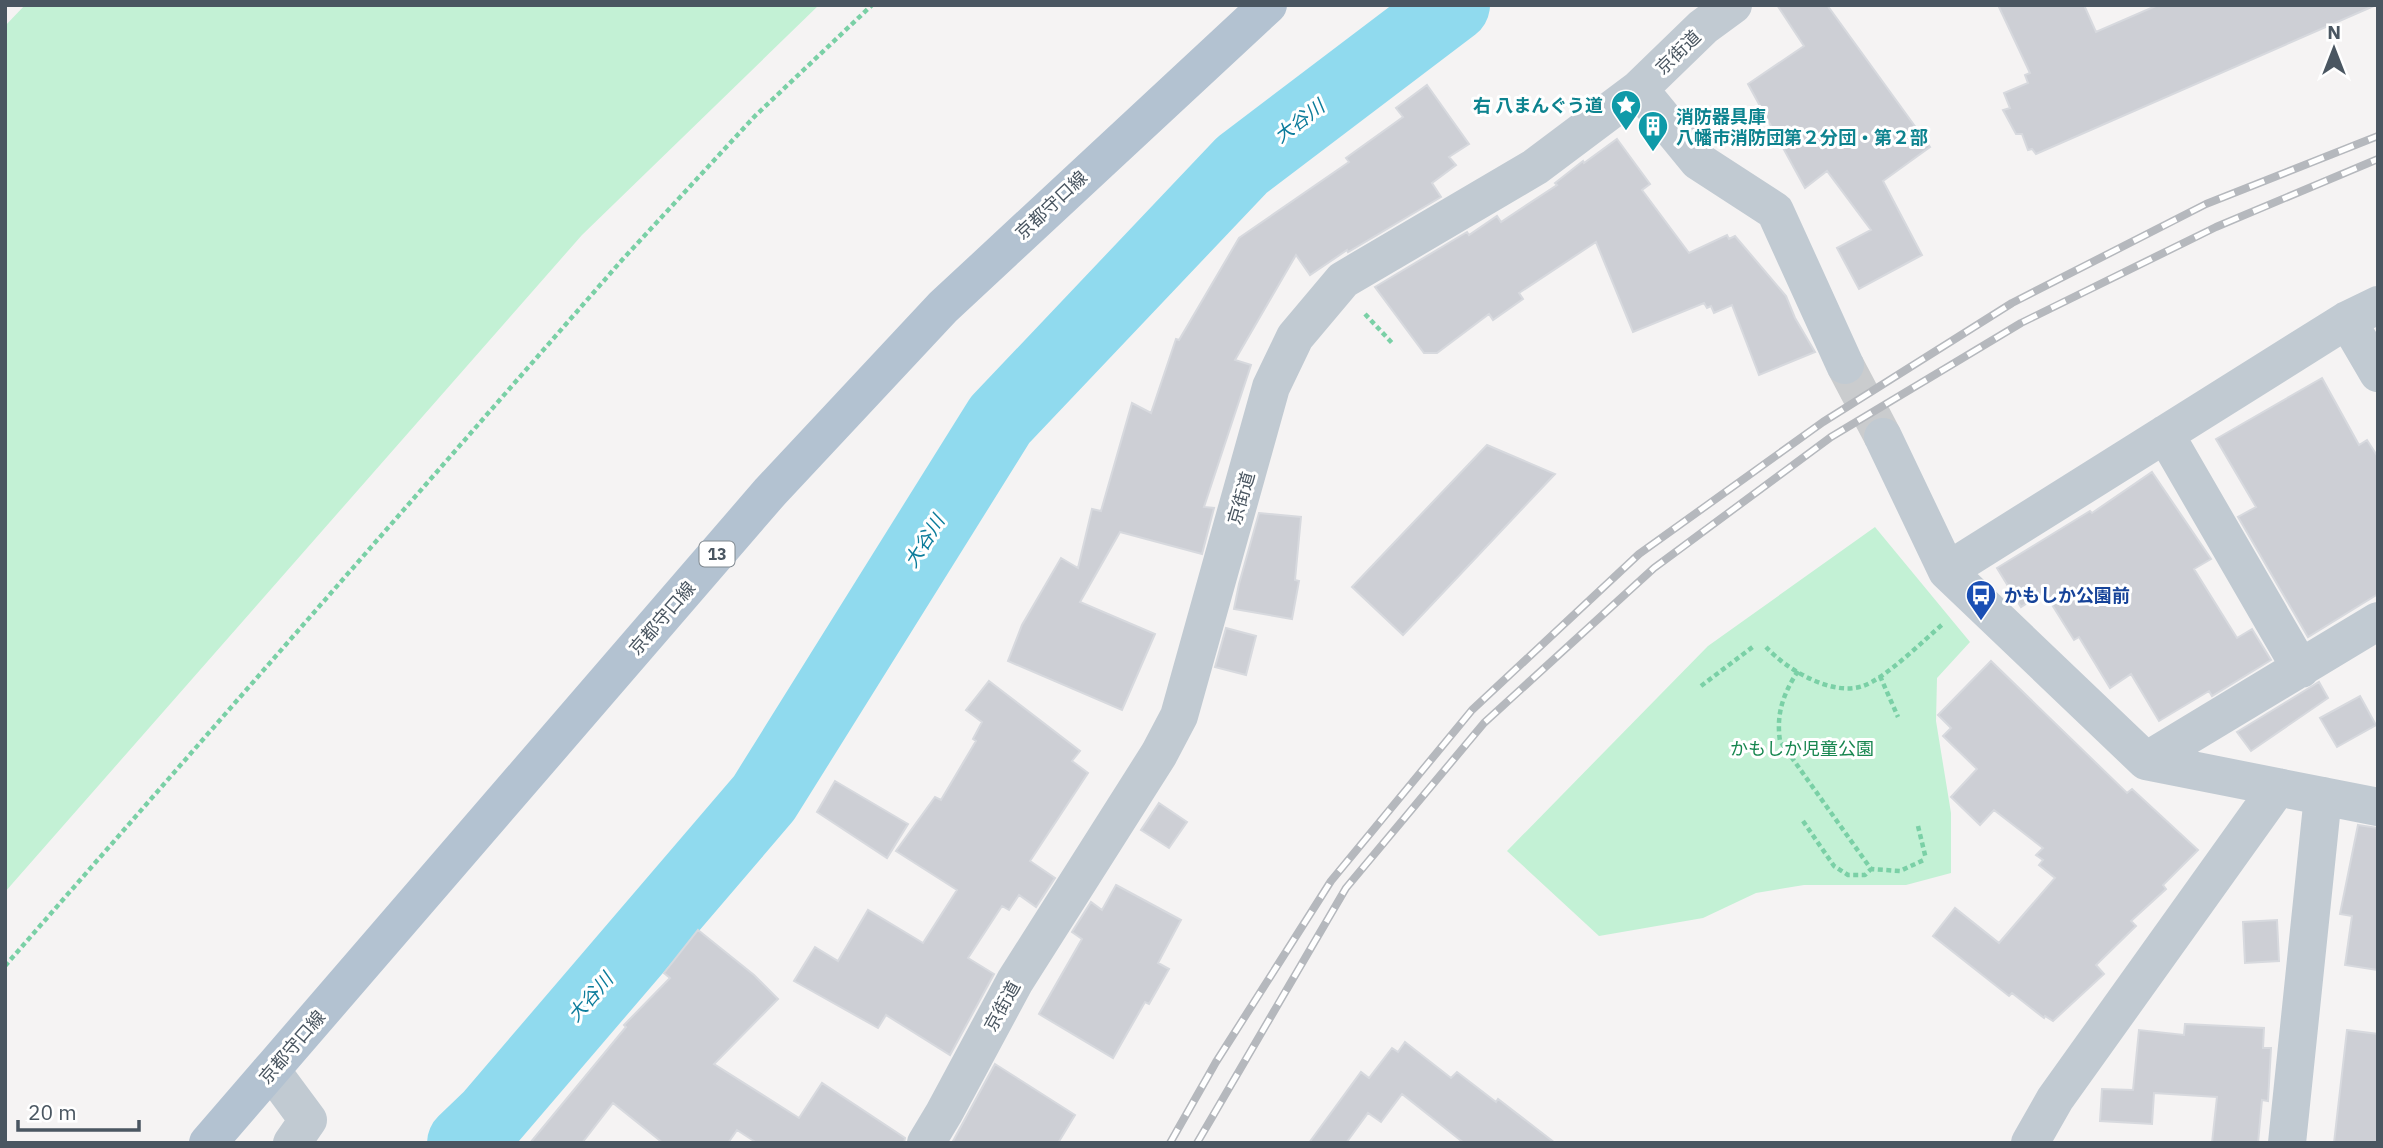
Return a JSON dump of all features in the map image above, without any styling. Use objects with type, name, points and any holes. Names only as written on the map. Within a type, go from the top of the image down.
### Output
[{"type":"main road","name":"京都守口線","points":[[208,1143],[770,492],[925,326],[1062,194],[1268,5]]},
{"type":"street","name":"京街道","points":[[926,1143],[1015,981],[1160,754],[1180,716],[1272,387],[1295,337],[1343,281],[1535,167],[1639,89],[1703,27],[1733,5]]},
{"type":"street","points":[[1639,89],[1698,161],[1775,211],[1845,365]]},
{"type":"street","points":[[1947,571],[2362,312],[2378,373]]},
{"type":"street","points":[[2165,434],[2301,669]]},
{"type":"street","points":[[1883,437],[1947,571],[2146,761],[2378,807]]},
{"type":"street","points":[[2146,761],[2378,621]]},
{"type":"street","points":[[2030,1143],[2056,1099],[2278,787]]},
{"type":"street","points":[[2287,1143],[2323,796]]},
{"type":"street","points":[[271,1070],[308,1119],[292,1143]]},
{"type":"path","points":[[5,966],[622,260],[755,116],[872,5]]},
{"type":"path","points":[[1360,309],[1394,344]]},
{"type":"path","points":[[1766,647],[1775,657],[1828,685],[1862,687],[1880,676],[1975,597]]},
{"type":"path","points":[[1701,686],[1754,646]]},
{"type":"path","points":[[1798,671],[1785,692],[1780,707],[1780,741],[1871,869]]},
{"type":"path","points":[[1880,676],[1898,717]]},
{"type":"path","points":[[1803,821],[1834,866],[1848,875],[1865,875],[1871,869],[1900,871],[1926,859],[1918,826]]},
{"type":"green space","points":[[25,5],[819,5],[582,235],[5,892],[5,26]]},
{"type":"green space","name":"かもしか児童公園","points":[[1875,527],[1970,642],[1937,678],[1936,721],[1951,813],[1951,873],[1906,885],[1804,885],[1756,893],[1703,918],[1599,936],[1507,851],[1708,646]]},
{"type":"building","points":[[1777,5],[1827,5],[1930,147],[1883,181],[1922,255],[1859,289],[1837,248],[1871,230],[1827,171],[1805,188],[1748,84],[1804,46]]},
{"type":"building","points":[[1998,5],[2084,5],[2096,32],[2158,5],[2376,5],[2036,154],[2032,149],[2028,150],[2022,134],[2016,134],[2003,110],[2010,108],[2004,93],[2028,83],[2025,75],[2030,73]]},
{"type":"building","points":[[1427,85],[1469,144],[1449,157],[1456,165],[1432,183],[1441,197],[1348,252],[1347,250],[1310,275],[1296,255],[1235,360],[1251,365],[1204,507],[1214,508],[1202,554],[1120,532],[1080,602],[1155,634],[1122,710],[1008,661],[1022,625],[1061,558],[1078,568],[1092,509],[1101,511],[1132,403],[1151,413],[1176,339],[1179,340],[1239,238],[1349,162],[1346,158],[1403,117],[1396,108]]},
{"type":"building","points":[[1617,139],[1650,184],[1642,190],[1689,253],[1727,235],[1729,239],[1735,236],[1786,296],[1795,318],[1815,352],[1759,375],[1732,305],[1714,313],[1711,306],[1707,308],[1704,303],[1633,332],[1596,242],[1519,293],[1523,299],[1493,320],[1489,314],[1437,353],[1424,353],[1375,287],[1467,232],[1469,235],[1497,216],[1501,222],[1557,185],[1555,183],[1583,161],[1584,163]]},
{"type":"building","points":[[2322,378],[2359,445],[2367,440],[2378,457],[2378,594],[2308,637],[2238,517],[2256,507],[2216,439]]},
{"type":"building","points":[[1487,445],[1555,474],[1403,635],[1352,587]]},
{"type":"building","points":[[2152,472],[2211,559],[2194,569],[2237,638],[2252,629],[2271,660],[2212,696],[2209,691],[2159,721],[2131,674],[2110,688],[2079,637],[2074,640],[2044,592],[2021,607],[1997,568],[2090,511],[2092,513]]},
{"type":"building","points":[[1259,513],[1301,517],[1295,580],[1299,581],[1292,619],[1234,609]]},
{"type":"building","points":[[1226,628],[1256,636],[1246,675],[1215,667]]},
{"type":"building","points":[[1991,661],[2127,793],[2132,789],[2198,850],[2163,885],[2166,889],[2131,921],[2136,926],[2096,965],[2104,974],[2053,1021],[2045,1016],[2044,1018],[2012,993],[2009,996],[1933,936],[1955,908],[1999,943],[2055,878],[2039,865],[2043,860],[2036,855],[2043,848],[1994,810],[1980,825],[1951,797],[1977,769],[1943,736],[1951,728],[1938,715]]},
{"type":"building","points":[[989,681],[1080,751],[1072,761],[1088,773],[1030,861],[1055,878],[1036,907],[1019,895],[1009,910],[1002,906],[968,958],[994,974],[950,1055],[886,1015],[878,1028],[794,981],[815,947],[838,961],[868,910],[923,943],[957,890],[896,851],[935,797],[941,800],[976,741],[973,739],[982,722],[966,710]]},
{"type":"building","points":[[2319,682],[2328,698],[2251,751],[2237,732]]},
{"type":"building","points":[[2360,696],[2376,725],[2337,747],[2320,718]]},
{"type":"building","points":[[835,781],[908,824],[887,858],[817,812]]},
{"type":"building","points":[[1159,803],[1187,822],[1169,848],[1141,830]]},
{"type":"building","points":[[2358,825],[2378,828],[2378,970],[2345,965],[2352,916],[2340,914]]},
{"type":"building","points":[[1116,885],[1181,920],[1158,963],[1169,969],[1149,1004],[1145,1002],[1113,1058],[1039,1014],[1082,939],[1072,932],[1091,902],[1102,910]]},
{"type":"building","points":[[2277,920],[2279,961],[2245,963],[2243,922]]},
{"type":"building","points":[[698,930],[754,975],[778,999],[714,1064],[799,1118],[822,1083],[905,1138],[904,1143],[757,1143],[737,1130],[728,1143],[663,1143],[613,1103],[582,1143],[530,1143],[626,1027],[624,1025],[670,978],[664,973]]},
{"type":"building","points":[[2185,1024],[2264,1028],[2263,1048],[2271,1048],[2268,1101],[2262,1100],[2258,1143],[2212,1143],[2217,1097],[2154,1093],[2152,1124],[2100,1121],[2102,1089],[2133,1090],[2139,1030],[2184,1035]]},
{"type":"building","points":[[2347,1030],[2378,1034],[2378,1143],[2334,1143]]},
{"type":"building","points":[[1405,1042],[1451,1078],[1457,1072],[1496,1102],[1498,1099],[1555,1143],[1464,1143],[1402,1094],[1381,1122],[1368,1113],[1346,1143],[1309,1143],[1361,1072],[1369,1078],[1392,1048],[1398,1052]]},
{"type":"building","points":[[995,1064],[1075,1115],[1058,1143],[952,1143]]},
{"type":"waterway","name":"大谷川","points":[[464,1143],[490,1118],[764,798],[1000,420],[1242,165],[1453,5]]},
{"type":"tunnel","points":[[1845,365],[1883,437]]},
{"type":"railway","points":[[1170,1143],[1216,1062],[1331,881],[1472,710],[1639,554],[1823,422],[2012,303],[2206,204],[2378,136]]},
{"type":"railway","points":[[1197,1143],[1346,888],[1484,723],[1654,568],[1831,437],[2021,323],[2216,227],[2378,159]]},
{"type":"place","name":"右 八まんぐう道","points":[[1626,132]]},
{"type":"place","name":"消防器具庫 八幡市消防団第２分団・第２部","points":[[1653,153]]},
{"type":"place","name":"かもしか公園前","points":[[1981,622]]}]
